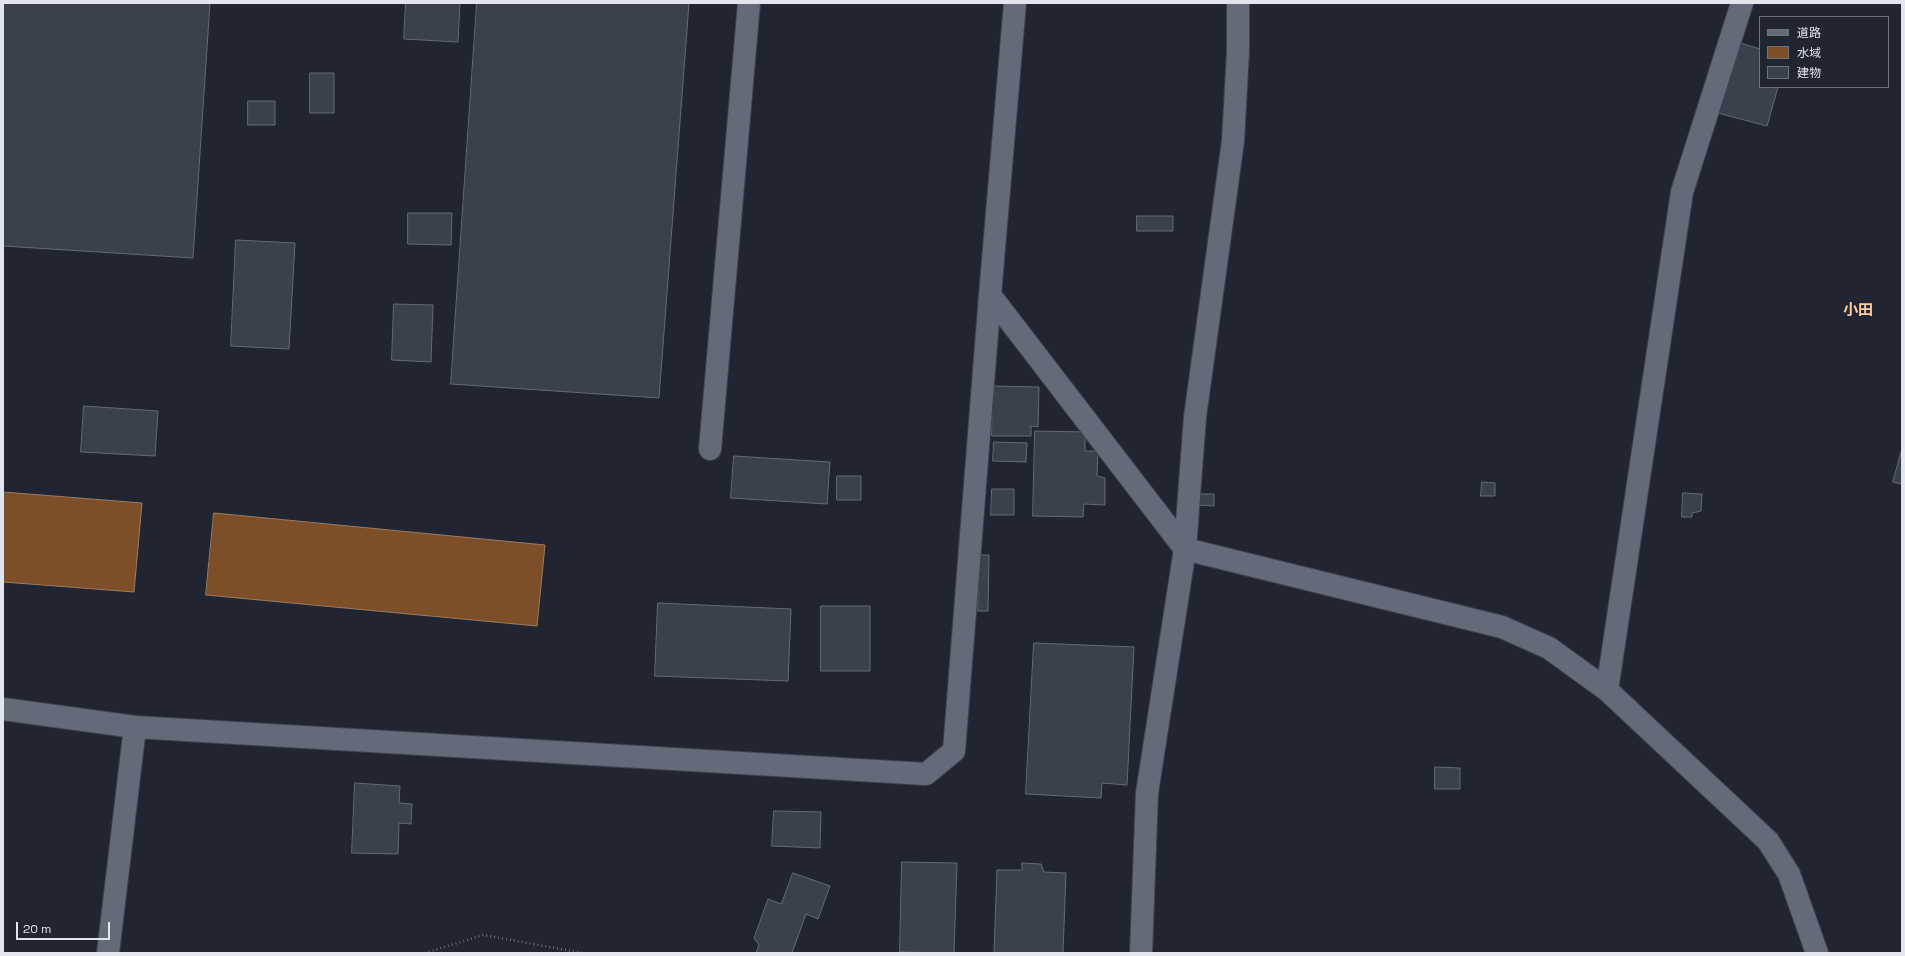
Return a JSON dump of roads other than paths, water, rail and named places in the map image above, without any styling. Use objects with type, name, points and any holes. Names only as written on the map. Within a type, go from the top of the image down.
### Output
[{"type":"street","points":[[710,449],[749,3]]},
{"type":"street","points":[[3,709],[135,727],[926,774],[954,751],[1015,3]]},
{"type":"street","points":[[1141,953],[1147,793],[1185,549],[1195,417],[1233,141],[1238,52],[1238,3]]},
{"type":"street","points":[[1607,690],[1682,192],[1742,3]]},
{"type":"street","points":[[990,295],[1185,549],[1502,627],[1549,648],[1607,690],[1768,841],[1789,874],[1817,953]]},
{"type":"street","points":[[108,953],[135,727]]},
{"type":"water","points":[[3,492],[142,503],[134,592],[3,582]]},
{"type":"water","points":[[214,513],[545,545],[537,626],[206,595]]},
{"type":"district","name":"小田","points":[[1858,311]]}]
